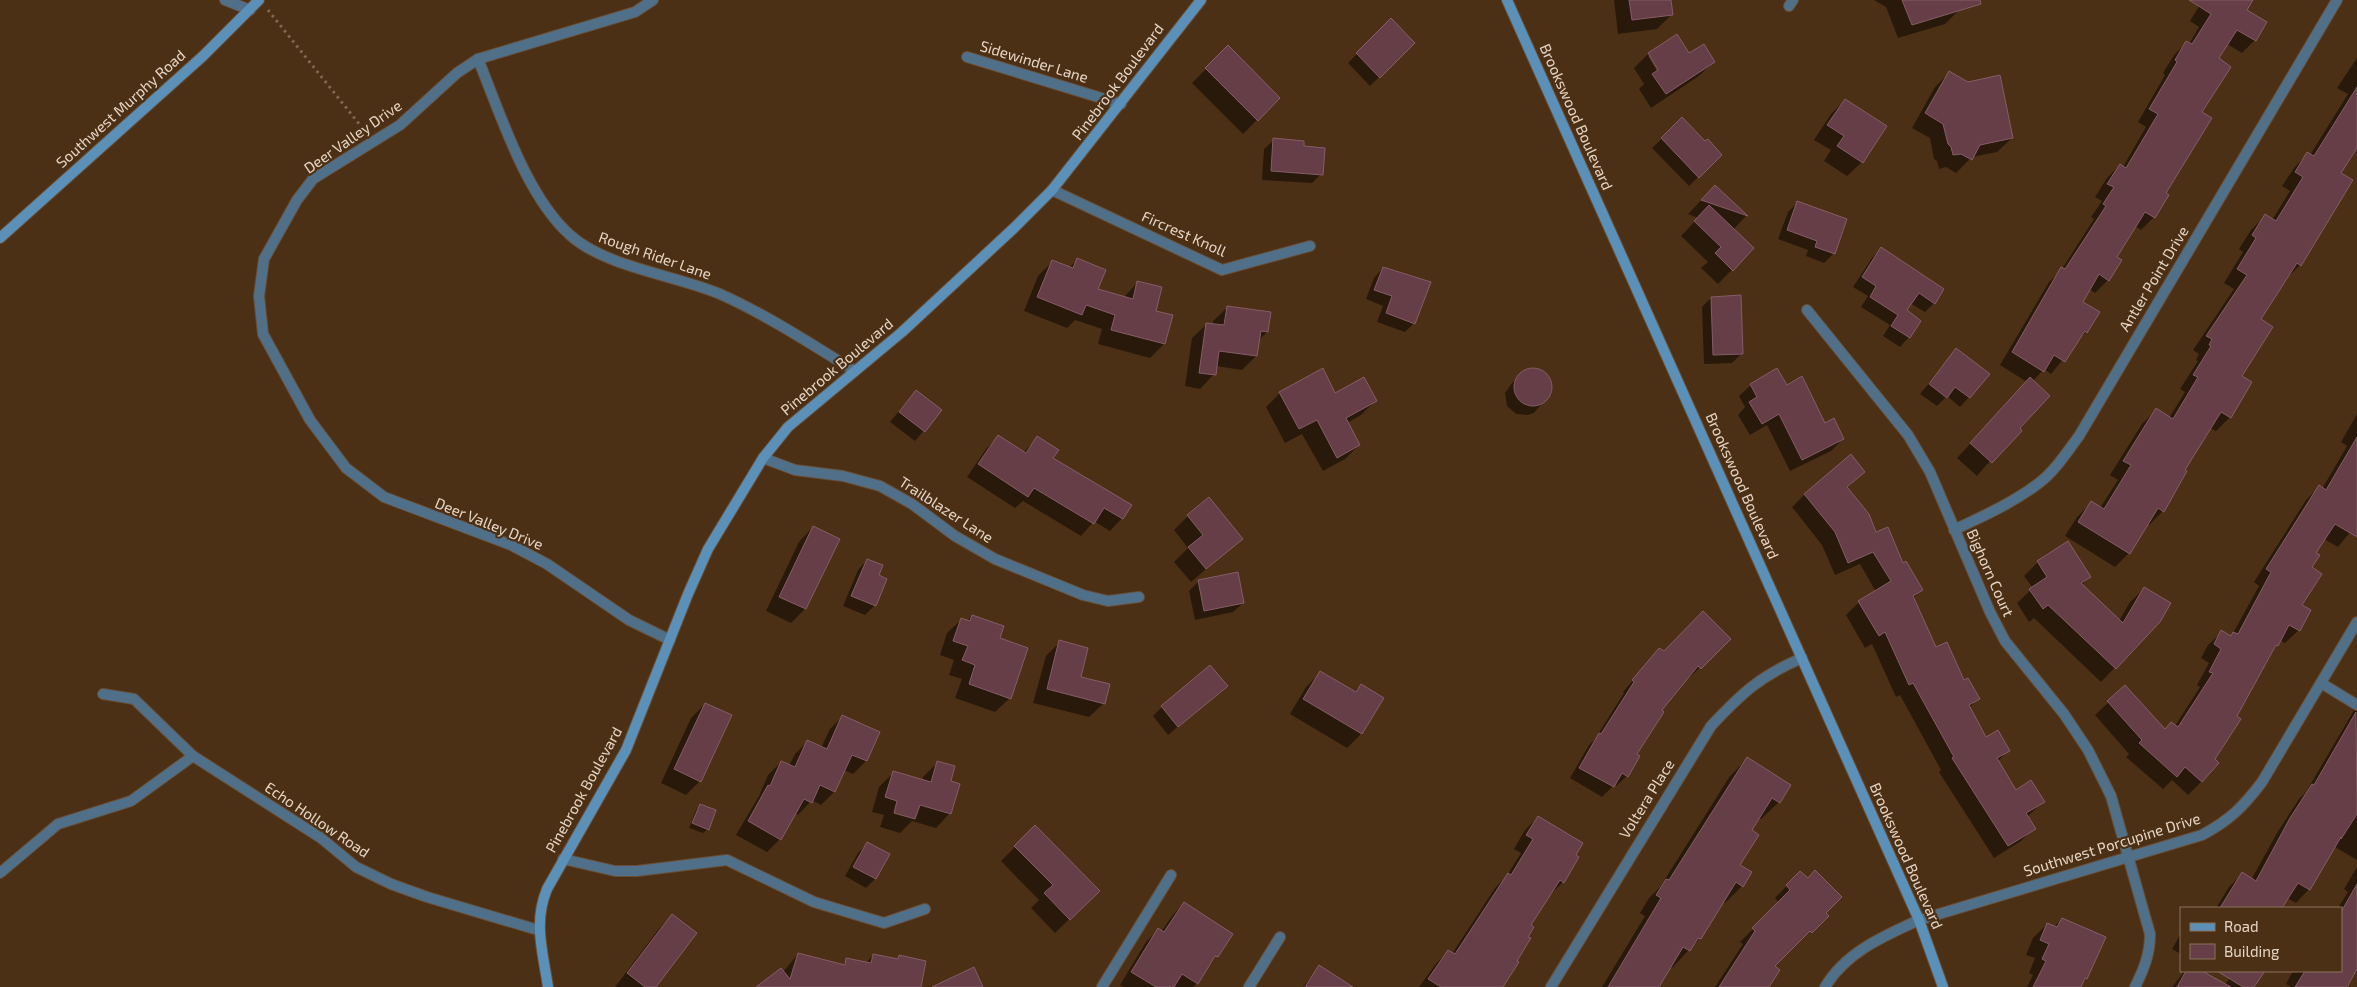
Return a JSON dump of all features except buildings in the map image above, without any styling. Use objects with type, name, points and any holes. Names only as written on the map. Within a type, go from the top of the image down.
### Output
[{"type":"main road","name":"Southwest Murphy Road","points":[[0,238],[203,56],[259,0]]},
{"type":"main road","name":"Pinebrook Boulevard","points":[[548,987],[538,930],[542,902],[563,859],[626,750],[708,549],[763,458],[788,427],[953,287],[1052,190],[1201,0]]},
{"type":"main road","name":"Brookswood Boulevard","points":[[1507,0],[1919,920],[1944,987]]},
{"type":"street","points":[[225,0],[250,10]]},
{"type":"street","name":"Deer Valley Drive","points":[[653,0],[635,12],[478,59],[457,73],[400,125],[313,179],[297,200],[264,259],[259,296],[263,334],[310,420],[346,468],[384,497],[511,545],[547,564],[629,620],[670,640]]},
{"type":"street","name":"Antler Point Drive","points":[[1954,530],[2005,506],[2040,483],[2074,442],[2337,0]]},
{"type":"street","name":"Sidewinder Lane","points":[[967,57],[1121,104]]},
{"type":"street","name":"Rough Rider Lane","points":[[478,59],[516,152],[551,214],[569,235],[587,249],[610,259],[679,279],[720,294],[789,331],[855,371]]},
{"type":"street","name":"Fircrest Knoll","points":[[1052,190],[1222,270],[1310,246]]},
{"type":"street","name":"Bighorn Court","points":[[1806,310],[1908,436],[1930,472],[1954,530],[2005,640],[2064,714],[2088,750],[2111,796],[2130,856],[2150,934],[2150,950],[2146,964],[2135,987]]},
{"type":"street","name":"Trailblazer Lane","points":[[763,458],[795,470],[843,476],[880,486],[912,504],[955,536],[995,559],[1083,595],[1108,601],[1139,597]]},
{"type":"street","name":"Southwest Porcupine Drive","points":[[1825,987],[1850,957],[1876,941],[1919,920],[2202,835],[2226,822],[2243,806],[2262,782],[2357,622]]},
{"type":"street","name":"Voltera Place","points":[[1551,987],[1711,726],[1742,693],[1773,671],[1802,658]]},
{"type":"street","points":[[2321,683],[2357,705]]},
{"type":"street","name":"Echo Hollow Road","points":[[103,694],[134,699],[193,756],[321,838],[356,867],[391,884],[427,898],[538,930]]},
{"type":"street","points":[[0,873],[58,824],[130,801],[193,756]]},
{"type":"street","points":[[563,859],[596,868],[630,871],[727,860],[814,902],[884,923],[926,909]]},
{"type":"street","points":[[1102,987],[1170,875]]},
{"type":"street","points":[[1249,987],[1280,937]]},
{"type":"path","points":[[259,0],[373,142]]}]
